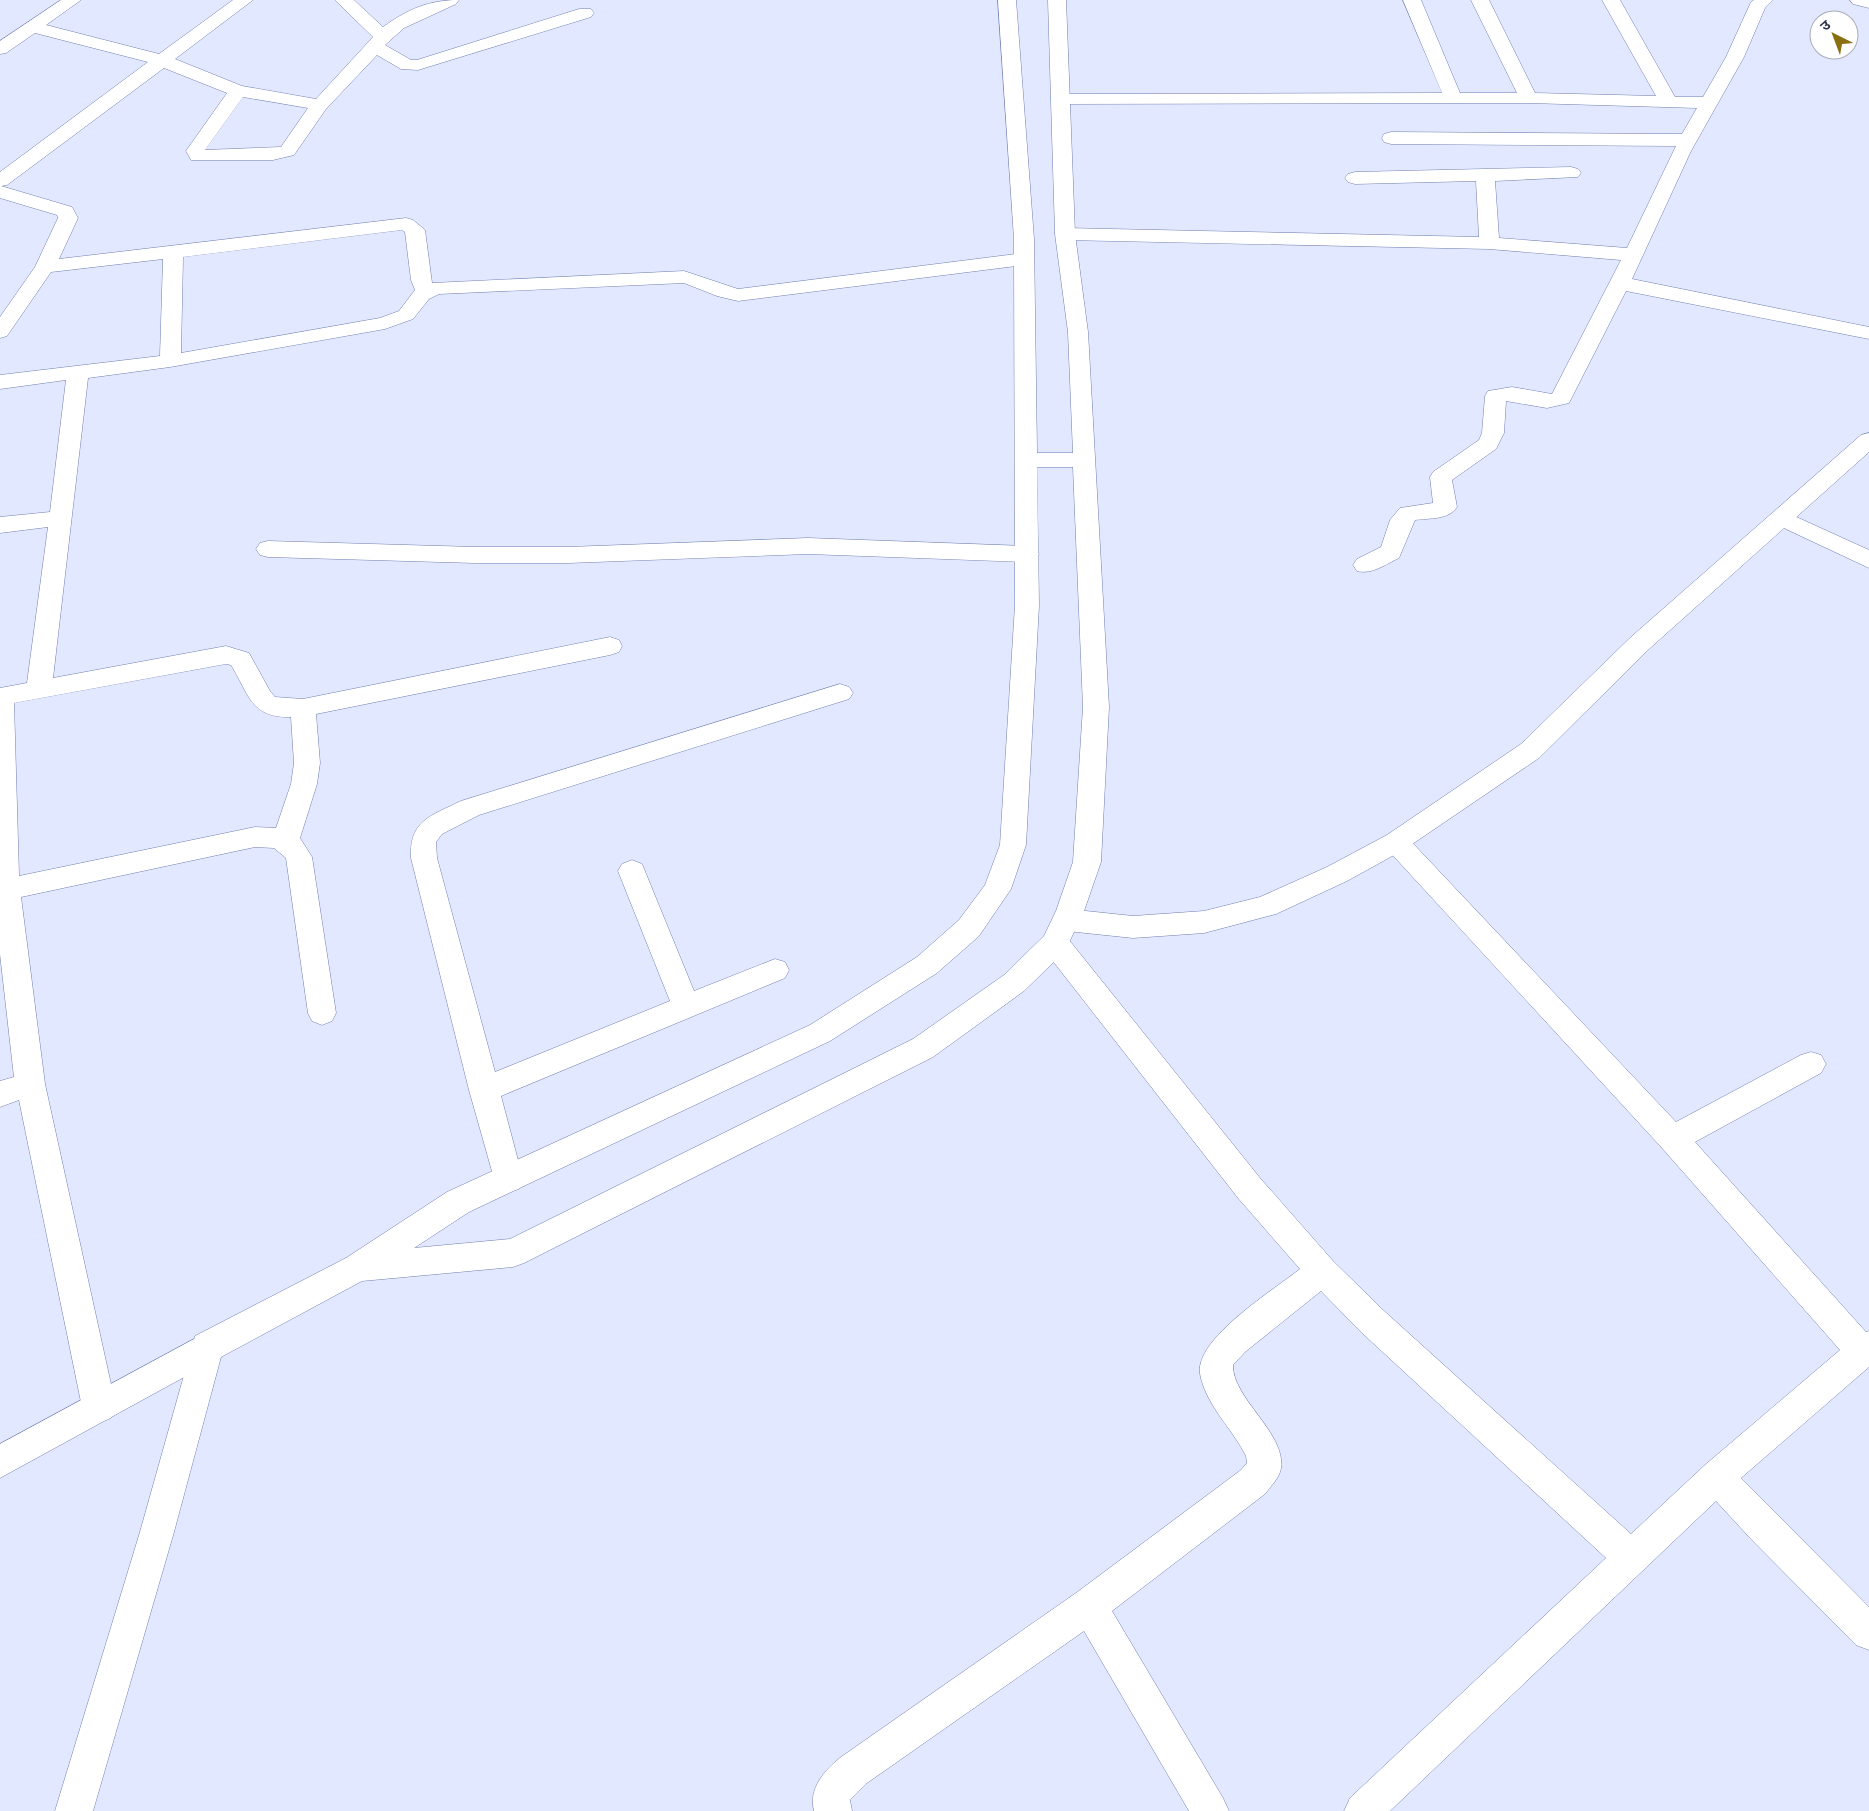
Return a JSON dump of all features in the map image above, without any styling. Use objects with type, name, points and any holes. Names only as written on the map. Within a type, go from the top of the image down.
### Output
[{"type":"street","points":[[0,49],[71,0]]},
{"type":"street","points":[[0,181],[244,0]]},
{"type":"street","points":[[344,0],[378,41],[407,64],[418,65],[585,13]]},
{"type":"street","points":[[238,91],[195,151],[198,156],[284,152],[289,149],[320,105],[378,41],[405,21],[450,0]]},
{"type":"street","points":[[0,1462],[207,1347],[357,1268],[458,1202],[820,1033],[927,965],[969,928],[997,888],[1014,845],[1027,605],[1024,259],[1008,0]]},
{"type":"street","points":[[357,1268],[513,1253],[923,1048],[1014,983],[1061,931],[1087,862],[1096,707],[1078,332],[1065,234],[1057,0]]},
{"type":"street","points":[[1412,0],[1453,98]]},
{"type":"street","points":[[1480,0],[1529,98]]},
{"type":"street","points":[[1611,0],[1668,101]]},
{"type":"street","points":[[1365,565],[1391,552],[1402,520],[1408,513],[1443,510],[1446,507],[1440,482],[1441,477],[1488,444],[1493,433],[1496,396],[1505,393],[1550,401],[1561,398],[1634,255],[1688,140],[1735,57],[1758,6],[1764,0]]},
{"type":"street","points":[[1859,0],[1869,3]]},
{"type":"street","points":[[32,27],[164,60],[238,91],[320,105]]},
{"type":"street","points":[[1060,99],[1529,98],[1708,103]]},
{"type":"street","points":[[1391,138],[1688,140]]},
{"type":"street","points":[[1355,178],[1571,173]]},
{"type":"street","points":[[1485,175],[1489,243]]},
{"type":"street","points":[[0,192],[67,213],[67,222],[45,267],[0,332]]},
{"type":"street","points":[[45,267],[406,224],[415,230],[422,280],[426,292]]},
{"type":"street","points":[[1065,234],[1489,243],[1634,255]]},
{"type":"street","points":[[170,362],[173,251]]},
{"type":"street","points":[[0,382],[170,362],[385,323],[406,315],[426,292],[441,288],[684,277],[698,280],[722,292],[738,295],[1024,259]]},
{"type":"street","points":[[1619,283],[1869,332]]},
{"type":"street","points":[[39,690],[78,374]]},
{"type":"street","points":[[1061,931],[1204,922],[1266,906],[1337,874],[1396,842],[1530,751],[1640,643],[1869,440]]},
{"type":"street","points":[[1026,460],[1084,460]]},
{"type":"street","points":[[0,526],[60,518]]},
{"type":"street","points":[[1781,518],[1869,560]]},
{"type":"street","points":[[268,549],[485,555],[568,555],[808,546],[1027,554]]},
{"type":"street","points":[[99,1407],[30,1084],[3,890],[0,697],[226,655],[240,659],[260,699],[266,705],[284,709],[303,708],[610,646]]},
{"type":"street","points":[[508,1179],[424,858],[423,840],[433,827],[470,808],[840,693]]},
{"type":"street","points":[[286,840],[304,784],[307,763],[303,708]]},
{"type":"street","points":[[3,890],[255,836],[286,840],[294,847],[299,857],[322,1013]]},
{"type":"street","points":[[1364,1811],[1717,1477],[1866,1349],[1396,842]]},
{"type":"street","points":[[632,871],[686,1006]]},
{"type":"street","points":[[1061,931],[1249,1188],[1322,1270],[1372,1321],[1632,1558]]},
{"type":"street","points":[[484,1090],[776,970]]},
{"type":"street","points":[[1673,1139],[1811,1064]]},
{"type":"street","points":[[0,1094],[30,1084]]},
{"type":"street","points":[[833,1811],[831,1795],[837,1784],[854,1770],[1089,1606],[1252,1482],[1264,1468],[1265,1463],[1259,1448],[1222,1390],[1216,1375],[1216,1364],[1221,1354],[1234,1342],[1322,1270]]},
{"type":"street","points":[[74,1811],[157,1532],[207,1347]]},
{"type":"street","points":[[1717,1477],[1763,1527],[1869,1632]]},
{"type":"street","points":[[1089,1606],[1210,1811]]}]
